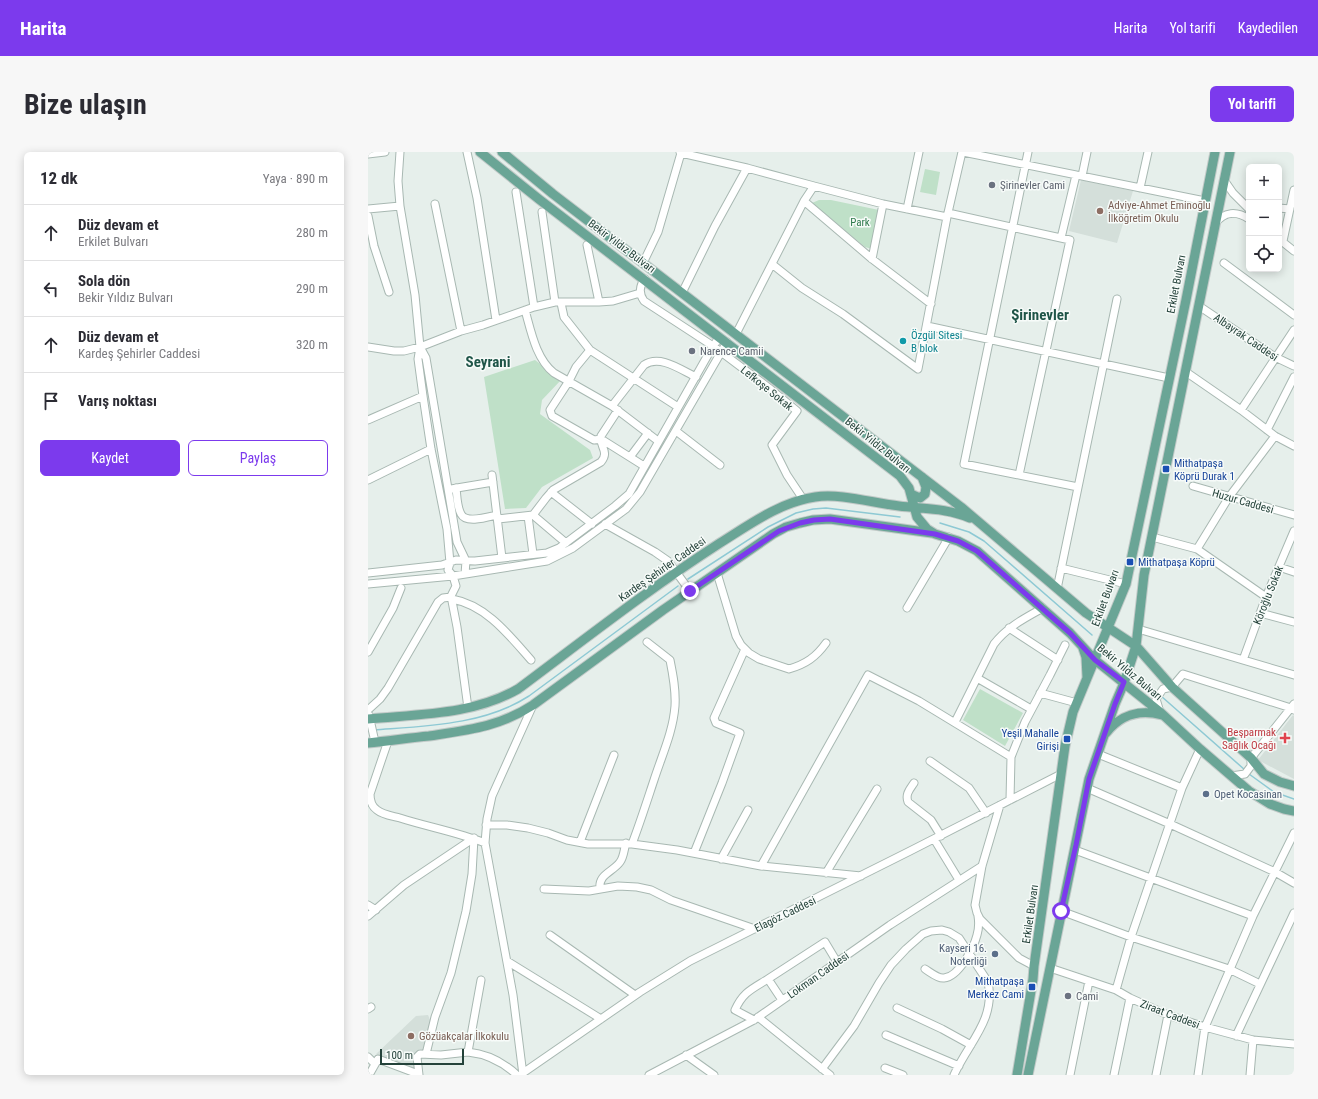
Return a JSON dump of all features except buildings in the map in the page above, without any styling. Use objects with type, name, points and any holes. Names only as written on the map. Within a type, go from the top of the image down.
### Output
[{"type":"main road","name":"Bekir Yıldız Bulvarı","points":[[480,152],[540,200],[900,476],[911,494],[920,522],[927,529],[935,534],[965,544],[977,551],[1043,608],[1070,633],[1095,660],[1162,714],[1249,791],[1263,801],[1294,811]]},
{"type":"main road","name":"Bekir Yıldız Bulvarı","points":[[502,152],[553,194],[961,507],[1086,613],[1136,646],[1167,688],[1264,774],[1280,782],[1294,786]]},
{"type":"main road","name":"Erkilet Bulvarı","points":[[1017,1075],[1034,979],[1034,966],[1065,746],[1073,712],[1126,584],[1215,152]]},
{"type":"main road","points":[[1028,1075],[1089,779],[1136,646],[1144,575],[1230,152]]},
{"type":"main road","points":[[911,494],[920,498],[925,494],[926,487],[922,477]]},
{"type":"main road","name":"Kardeş Şehirler Caddesi","points":[[369,715],[427,714],[468,708],[491,702],[518,688],[676,572],[760,518],[804,499],[831,496],[932,508],[951,511],[983,526]]},
{"type":"main road","points":[[371,743],[471,730],[506,720],[534,705],[690,591],[772,534],[786,527],[807,521],[830,519],[935,534]]},
{"type":"main road","points":[[1083,647],[1087,665],[1086,681]]},
{"type":"main road","points":[[1104,736],[1117,722],[1131,714],[1147,712],[1162,714]]},
{"type":"street","points":[[368,154],[385,152]]},
{"type":"street","points":[[400,152],[398,181],[400,206],[415,295],[420,347],[418,359],[431,450],[447,529],[450,563],[448,570],[453,576],[456,586],[451,598],[468,708]]},
{"type":"street","points":[[466,152],[477,198],[496,320]]},
{"type":"street","points":[[907,209],[919,152]]},
{"type":"street","points":[[772,264],[802,288],[843,314],[918,369],[947,215],[962,152],[1205,201]]},
{"type":"street","points":[[1028,152],[964,464],[1078,487]]},
{"type":"street","points":[[1061,238],[1087,152]]},
{"type":"street","points":[[1140,188],[1148,152]]},
{"type":"street","points":[[643,263],[658,232],[681,153],[747,168],[883,204],[1012,227],[1070,240],[1019,475]]},
{"type":"street","points":[[682,293],[715,226],[747,168]]},
{"type":"street","points":[[1224,180],[1233,193],[1245,203]]},
{"type":"street","points":[[736,334],[804,201],[814,186]]},
{"type":"street","points":[[1281,236],[1290,209],[1294,190]]},
{"type":"street","points":[[516,192],[534,307]]},
{"type":"street","points":[[804,201],[872,259],[931,304]]},
{"type":"street","points":[[435,204],[461,331]]},
{"type":"street","points":[[872,259],[883,204]]},
{"type":"street","points":[[368,208],[400,206]]},
{"type":"street","points":[[1282,208],[1290,209]]},
{"type":"street","points":[[542,212],[558,302],[564,317],[590,350],[678,407]]},
{"type":"street","points":[[1215,224],[1221,218],[1232,213],[1246,218]]},
{"type":"street","points":[[368,216],[374,246],[389,292]]},
{"type":"street","points":[[1282,241],[1294,250]]},
{"type":"street","points":[[587,245],[599,302]]},
{"type":"street","points":[[1224,263],[1294,315]]},
{"type":"street","points":[[368,347],[394,351],[420,347],[461,331],[534,307],[558,302],[613,301],[640,293],[645,279]]},
{"type":"street","name":"Lefkoşe Sokak","points":[[640,293],[644,302],[713,346],[797,411],[772,445],[787,475],[804,499]]},
{"type":"street","points":[[1057,589],[1117,299]]},
{"type":"street","name":"Albayrak Caddesi","points":[[1199,306],[1275,358],[1294,366]]},
{"type":"street","points":[[525,310],[541,359],[550,370],[615,408],[658,441]]},
{"type":"street","points":[[927,326],[1169,378]]},
{"type":"street","points":[[1241,410],[1294,330]]},
{"type":"street","points":[[368,573],[442,565],[456,560],[502,558],[547,553],[560,548],[629,494],[713,346],[723,339]]},
{"type":"street","points":[[368,584],[453,576],[547,561],[573,548],[626,509],[640,492],[721,352],[723,339]]},
{"type":"street","points":[[420,347],[426,358],[452,489],[457,542],[466,560],[465,574]]},
{"type":"street","points":[[590,350],[576,367],[569,381],[550,410],[550,414],[594,440],[601,439],[644,466]]},
{"type":"street","points":[[533,554],[531,515],[551,492],[601,462],[605,452],[601,439],[603,432],[615,408],[634,378],[646,364],[655,361],[666,363],[696,377]]},
{"type":"street","points":[[1186,372],[1241,410],[1275,436],[1294,446]]},
{"type":"street","points":[[1267,430],[1294,377]]},
{"type":"street","points":[[368,420],[423,396]]},
{"type":"street","points":[[676,431],[720,464]]},
{"type":"street","points":[[630,457],[648,432]]},
{"type":"street","points":[[1197,549],[1229,497],[1275,436]]},
{"type":"street","points":[[368,480],[431,450]]},
{"type":"street","points":[[452,489],[492,478],[502,558]]},
{"type":"street","name":"Huzur Caddesi","points":[[1193,486],[1294,515]]},
{"type":"street","points":[[452,489],[460,513],[464,518],[470,520],[531,515],[566,543]]},
{"type":"street","points":[[551,492],[592,524]]},
{"type":"street","points":[[605,524],[662,556],[668,561],[690,591]]},
{"type":"street","name":"Köroğlu Sokak","points":[[1243,660],[1266,597],[1294,531]]},
{"type":"street","points":[[1152,537],[1197,549],[1266,597]]},
{"type":"street","points":[[907,608],[949,538]]},
{"type":"street","points":[[1279,567],[1294,572]]},
{"type":"street","points":[[1061,568],[1126,584]]},
{"type":"street","points":[[717,573],[736,636],[745,649],[759,659],[789,669],[813,658],[826,643]]},
{"type":"street","points":[[368,652],[394,608],[401,588]]},
{"type":"street","points":[[371,743],[369,715],[388,688],[438,602],[443,598],[451,598],[469,604],[492,619],[504,629],[531,660]]},
{"type":"street","points":[[954,722],[994,644],[1009,628],[1043,608]]},
{"type":"street","points":[[1260,613],[1294,622]]},
{"type":"street","points":[[1009,628],[1058,660]]},
{"type":"street","points":[[1138,630],[1294,675]]},
{"type":"street","points":[[600,889],[602,878],[621,860],[645,810],[670,733],[675,706],[670,660],[647,642]]},
{"type":"street","points":[[1010,800],[1011,757],[1031,709],[1058,660],[1065,644]]},
{"type":"street","points":[[694,853],[740,733],[716,723],[714,718],[745,649]]},
{"type":"street","points":[[1162,714],[1156,699],[1183,674],[1293,707],[1251,762],[1245,774],[1231,776]]},
{"type":"street","points":[[761,866],[868,675],[919,701],[1011,757]]},
{"type":"street","points":[[977,678],[1031,709]]},
{"type":"street","points":[[1040,693],[1077,703]]},
{"type":"street","points":[[520,1074],[513,994],[485,843],[486,825],[494,792],[534,705]]},
{"type":"street","points":[[388,741],[371,790],[369,799],[373,806],[380,812],[474,838],[485,843]]},
{"type":"street","points":[[1116,990],[1131,937],[1182,788],[1200,749]]},
{"type":"street","points":[[1098,754],[1182,788]]},
{"type":"street","points":[[580,842],[614,755]]},
{"type":"street","points":[[930,760],[969,788],[986,813]]},
{"type":"street","name":"Elagöz Caddesi","points":[[520,1074],[635,995],[690,962],[1062,774]]},
{"type":"street","points":[[914,783],[907,796],[908,802],[931,820],[941,836]]},
{"type":"street","points":[[1087,788],[1275,872],[1294,883]]},
{"type":"street","points":[[826,873],[877,789]]},
{"type":"street","points":[[924,969],[942,978],[947,978],[960,969],[969,953],[977,935],[978,916],[975,905],[982,866],[1000,806]]},
{"type":"street","points":[[721,859],[748,810]]},
{"type":"street","points":[[486,825],[507,825],[528,828],[567,840],[580,842],[599,844],[629,844],[677,850],[761,866],[861,876]]},
{"type":"street","points":[[1198,1075],[1205,1027],[1253,916],[1294,833]]},
{"type":"street","points":[[368,916],[404,885],[474,838]]},
{"type":"street","points":[[426,1054],[435,1016],[451,973],[466,911],[472,874],[474,838]]},
{"type":"street","points":[[934,839],[959,880]]},
{"type":"street","points":[[1075,850],[1253,916]]},
{"type":"street","name":"Lokman Caddesi","points":[[649,1075],[756,1018],[890,925],[982,866]]},
{"type":"street","points":[[544,889],[582,891],[618,886],[643,888],[658,893],[671,900],[755,929]]},
{"type":"street","points":[[368,905],[376,910]]},
{"type":"street","points":[[1061,911],[1131,937],[1229,970],[1260,984]]},
{"type":"street","points":[[1236,1036],[1294,913]]},
{"type":"street","points":[[978,916],[1019,958],[1034,966]]},
{"type":"street","points":[[822,1069],[854,1026],[885,974],[898,957],[920,936],[930,931],[946,931],[959,938],[988,982],[990,994],[989,1005],[980,1031],[954,1075]]},
{"type":"street","points":[[550,935],[635,995]]},
{"type":"street","points":[[830,1075],[756,1018],[735,1010],[743,995],[825,942],[837,962]]},
{"type":"street","points":[[507,961],[601,1019]]},
{"type":"street","name":"Ziraat Caddesi","points":[[1050,968],[1116,990],[1168,1015],[1205,1027],[1253,1040],[1294,1044]]},
{"type":"street","points":[[768,979],[782,1000]]},
{"type":"street","points":[[468,1052],[481,980]]},
{"type":"street","points":[[1070,1075],[1089,981]]},
{"type":"street","points":[[1114,1075],[1130,998]]},
{"type":"street","points":[[897,1008],[942,1029],[971,1045]]},
{"type":"street","points":[[1156,1075],[1168,1015]]},
{"type":"street","points":[[886,1035],[959,1066]]},
{"type":"street","points":[[1250,1075],[1253,1040]]},
{"type":"street","points":[[369,1075],[378,1059],[418,1074],[418,1056],[421,1053],[442,1055],[468,1052],[481,1054],[494,1059],[520,1074]]},
{"type":"street","points":[[686,1055],[714,1075]]},
{"type":"street","points":[[368,1057],[375,1064]]},
{"type":"street","points":[[885,1068],[903,1075]]},
{"type":"shaded area","name":"Adviye-Ahmet Eminoğlu İlköğretim Okulu","points":[[1081,180],[1133,191],[1117,243],[1069,231]]},
{"type":"shaded area","name":"Beşparmak Sağlık Ocağı","points":[[1293,715],[1294,716],[1294,779],[1258,760]]},
{"type":"shaded area","name":"Gözüakçalar İlkokulu","points":[[428,1015],[431,1022],[423,1050],[419,1049],[417,1052],[414,1068],[376,1054],[416,1016]]},
{"type":"green space","points":[[925,169],[940,172],[936,195],[920,192]]},
{"type":"green space","name":"Park","points":[[819,200],[831,200],[879,210],[872,249],[865,247],[812,203]]},
{"type":"green space","points":[[535,360],[561,380],[542,400],[540,414],[590,450],[593,458],[542,487],[526,508],[505,509],[484,377]]},
{"type":"green space","points":[[980,689],[1023,713],[1005,746],[963,720]]},
{"type":"waterway","points":[[688,579],[768,527],[796,513],[826,508],[900,517]]},
{"type":"waterway","points":[[940,523],[969,532],[984,541],[1092,635]]},
{"type":"waterway","points":[[374,730],[454,722],[493,713],[512,706],[529,696],[678,586]]},
{"type":"waterway","points":[[1143,680],[1158,693]]},
{"type":"waterway","points":[[1161,696],[1245,770]]},
{"type":"waterway","points":[[1249,774],[1274,792],[1294,799]]},
{"type":"place","name":"Şirinevler Cami","points":[[992,185]]},
{"type":"place","name":"Adviye-Ahmet Eminoğlu İlköğretim Okulu","points":[[1100,211]]},
{"type":"place","name":"Özgül Sitesi B blok","points":[[903,341]]},
{"type":"place","name":"Narence Camii","points":[[692,351]]},
{"type":"place","name":"Mithatpaşa Köprü Durak 1","points":[[1166,469]]},
{"type":"place","name":"Mithatpaşa Köprü","points":[[1130,562]]},
{"type":"place","name":"Beşparmak Sağlık Ocağı","points":[[1285,738]]},
{"type":"place","name":"Yeşil Mahalle Girişi","points":[[1067,739]]},
{"type":"place","name":"Opet Kocasinan","points":[[1206,794]]},
{"type":"place","name":"Kayseri 16. Noterliği","points":[[995,954]]},
{"type":"place","name":"Mithatpaşa Merkez Cami","points":[[1032,987]]},
{"type":"place","name":"Cami","points":[[1068,996]]},
{"type":"place","name":"Gözüakçalar İlkokulu","points":[[411,1036]]},
{"type":"district","name":"Şirinevler","points":[[1040,315]]},
{"type":"district","name":"Seyrani","points":[[488,362]]},
{"type":"route","points":[[690,591],[772,534],[786,527],[814,520],[830,519],[935,534],[951,538],[977,551],[1070,633],[1095,660],[1124,682],[1089,779],[1061,911]]}]
